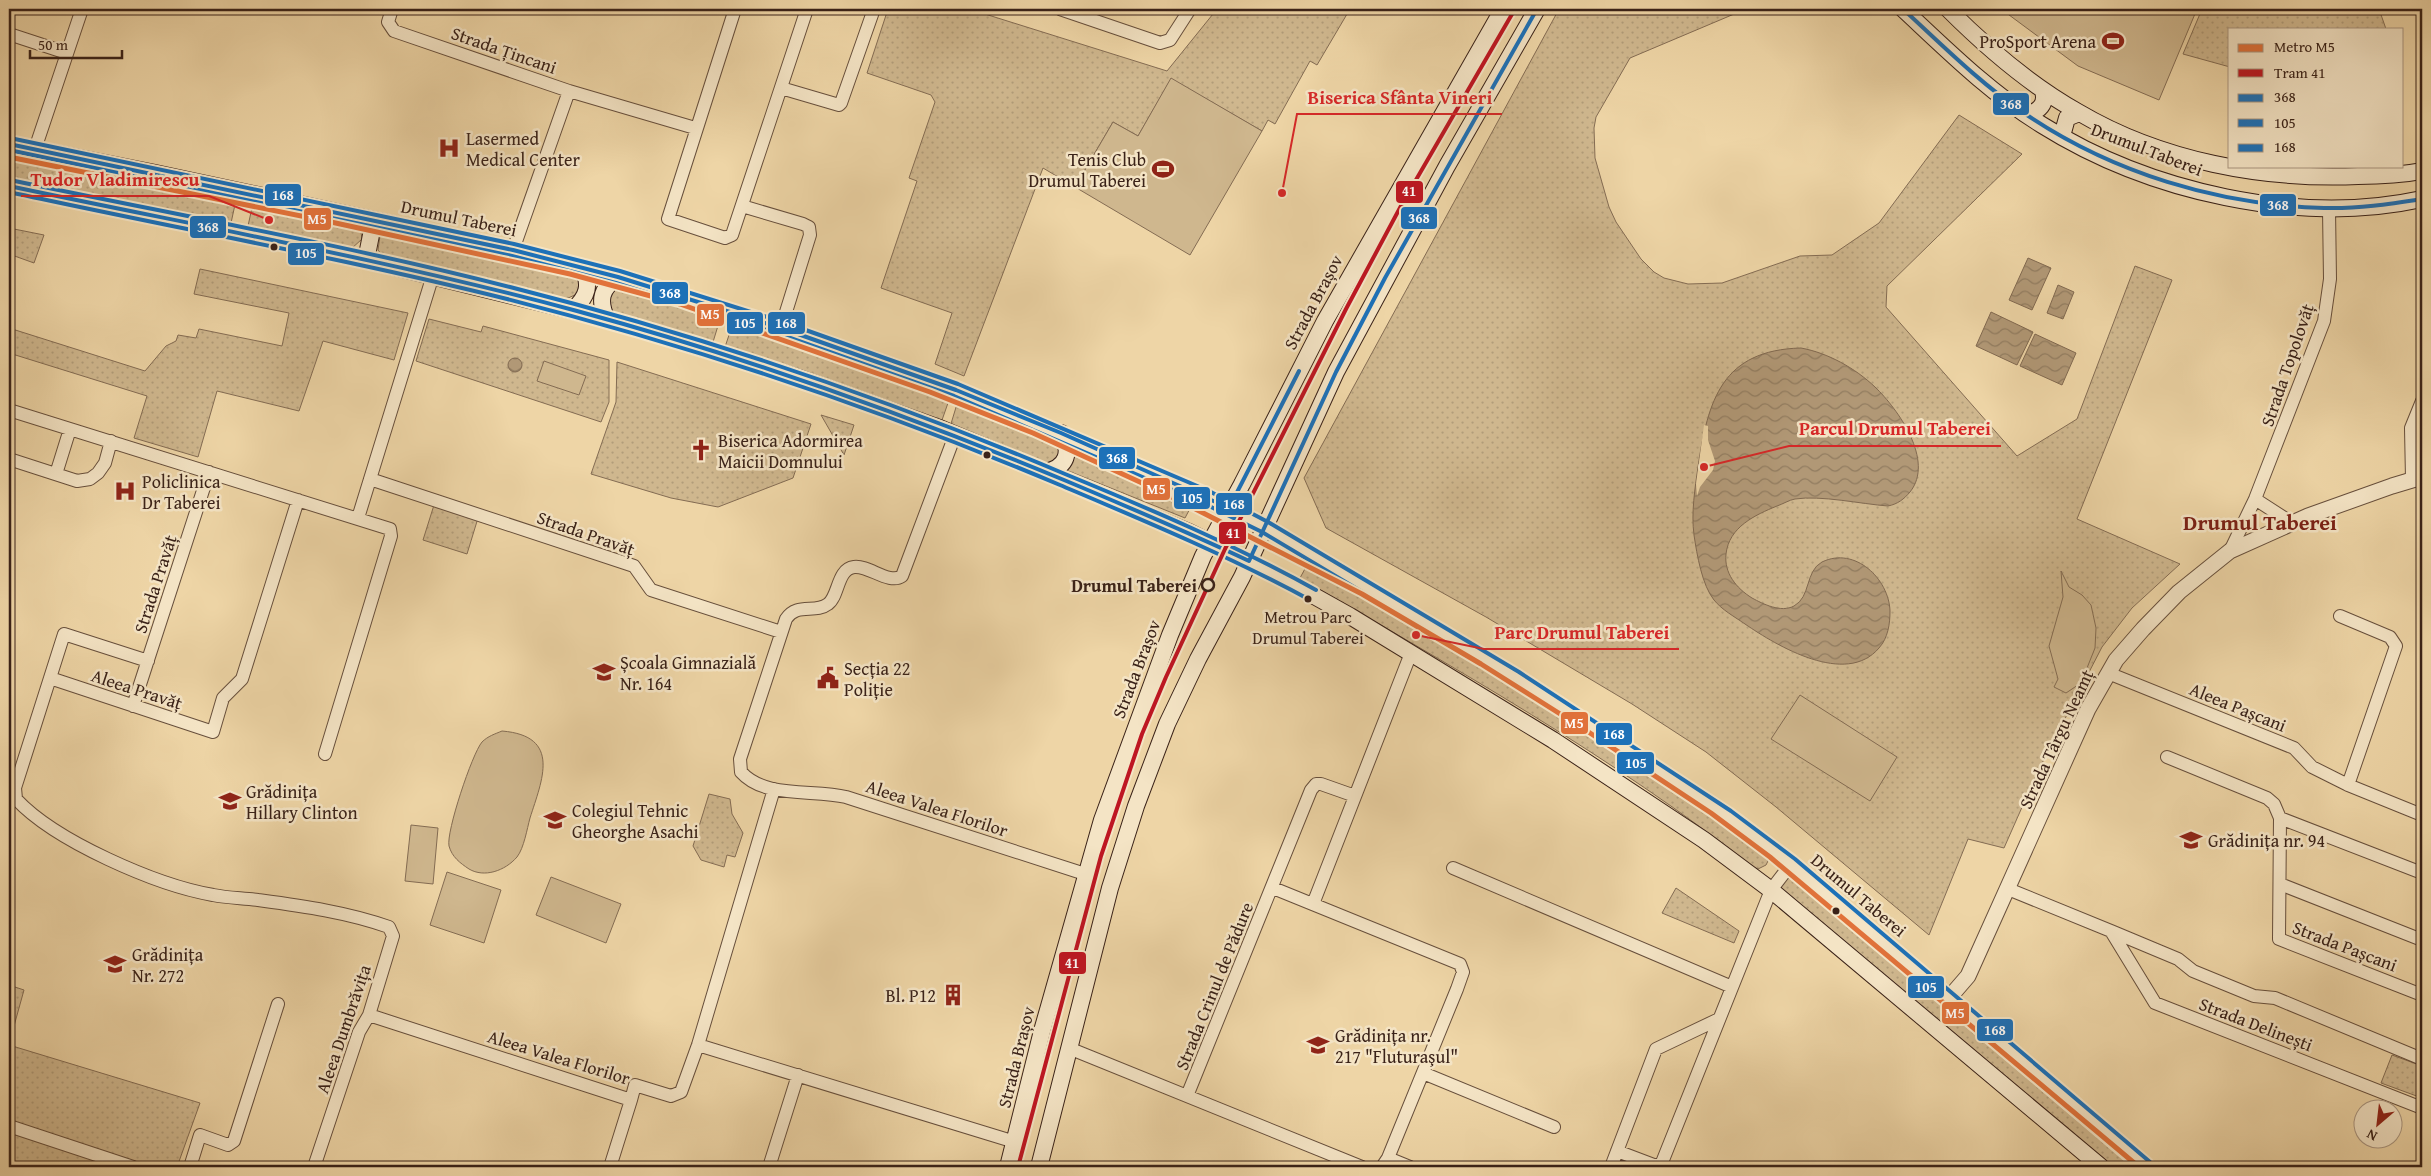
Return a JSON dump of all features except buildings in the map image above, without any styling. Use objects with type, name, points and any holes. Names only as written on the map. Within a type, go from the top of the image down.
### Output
[{"type":"main road","name":"Strada Brașov","points":[[1008,1167],[1042,1031],[1085,874],[1102,820],[1150,687],[1181,608],[1210,542],[1325,321],[1503,9]]},
{"type":"main road","points":[[1039,1167],[1110,888],[1155,753],[1183,688],[1249,561],[1336,372],[1385,278],[1537,9]]},
{"type":"main road","name":"Drumul Taberei","points":[[1903,9],[1964,66],[2027,115],[2105,158],[2189,188],[2267,205],[2329,209],[2374,207],[2421,197]]},
{"type":"main road","name":"Drumul Taberei","points":[[1948,9],[2002,58],[2043,90],[2079,113],[2160,148],[2228,166]]},
{"type":"main road","points":[[2027,115],[2040,108],[2045,96],[2043,90]]},
{"type":"main road","points":[[2062,136],[2067,118],[2079,113]]},
{"type":"main road","name":"Drumul Taberei","points":[[9,144],[513,250],[618,277],[781,328],[956,390],[1061,433],[1229,508],[1265,527],[1587,722],[1727,816],[1791,864],[2146,1167]]},
{"type":"main road","name":"Drumul Taberei","points":[[2238,168],[2310,177],[2420,175]]},
{"type":"main road","points":[[9,186],[366,260],[607,319],[791,375],[955,435],[1210,542],[1282,578],[1411,653],[1623,786],[1771,890],[2101,1167]]},
{"type":"main road","points":[[366,260],[374,220]]},
{"type":"main road","points":[[573,310],[585,297],[587,291],[588,284],[582,267]]},
{"type":"main road","points":[[607,319],[602,309],[602,295],[611,282],[618,277]]},
{"type":"main road","points":[[1046,472],[1058,468],[1066,458],[1068,445],[1061,433]]},
{"type":"street","points":[[35,149],[82,9]]},
{"type":"street","name":"Strada Țincani","points":[[392,9],[388,22],[394,31],[569,92],[695,128]]},
{"type":"street","points":[[735,9],[695,128],[668,219],[724,238],[729,238],[742,206],[807,9]]},
{"type":"street","points":[[781,88],[839,105],[842,103],[874,9]]},
{"type":"street","points":[[1060,9],[1155,42],[1164,43],[1170,40],[1190,9]]},
{"type":"street","points":[[9,34],[67,53]]},
{"type":"street","name":"Strada Țincani","points":[[513,250],[569,92]]},
{"type":"street","points":[[742,206],[809,227],[810,235],[781,328]]},
{"type":"street","name":"Strada Topolovăț","points":[[2230,551],[2255,499],[2324,321],[2330,279],[2329,209]]},
{"type":"street","points":[[358,518],[433,275]]},
{"type":"street","points":[[2417,478],[2411,428],[2422,401]]},
{"type":"street","points":[[9,410],[388,528],[392,533],[325,754]]},
{"type":"street","points":[[56,474],[70,429]]},
{"type":"street","points":[[781,632],[786,619],[793,611],[803,608],[822,607],[828,604],[844,574],[849,569],[856,567],[895,578],[902,576],[955,435]]},
{"type":"street","points":[[9,459],[77,481],[90,479],[98,473],[105,463],[112,442]]},
{"type":"street","name":"Strada Pravăț","points":[[133,706],[209,472]]},
{"type":"street","name":"Strada Târgu Neamț","points":[[1949,998],[1968,976],[2081,723],[2108,673],[2130,643],[2179,592],[2230,551],[2292,523],[2417,478]]},
{"type":"street","name":"Strada Pravăț","points":[[370,480],[634,566],[651,590],[781,632]]},
{"type":"street","points":[[2255,499],[2292,523]]},
{"type":"street","name":"Aleea Pravăț","points":[[50,678],[213,732],[223,698],[242,679],[298,500]]},
{"type":"street","points":[[2340,616],[2390,637],[2396,646],[2348,785]]},
{"type":"street","name":"Aleea Valea Florilor","points":[[781,632],[740,759],[740,767],[746,778],[774,789],[833,794],[846,797],[1085,874]]},
{"type":"street","name":"Aleea Pravăț","points":[[14,773],[50,678],[64,634],[148,661]]},
{"type":"street","points":[[1313,904],[1411,653]]},
{"type":"street","name":"Aleea Pașcani","points":[[2108,673],[2294,748],[2306,763],[2348,785],[2422,815]]},
{"type":"street","points":[[2167,757],[2268,798],[2274,804],[2280,818],[2422,874]]},
{"type":"street","name":"Aleea Dumbrăvița","points":[[14,773],[15,794],[22,805],[66,837],[114,862],[163,882],[212,896],[258,900],[365,919],[389,927],[393,936],[368,1015],[359,1032],[314,1167]]},
{"type":"street","name":"Strada Crinul de Pădure","points":[[1187,1096],[1273,888],[1311,790],[1316,784],[1321,784],[1356,796]]},
{"type":"street","name":"Aleea Valea Florilor","points":[[368,1015],[631,1100],[635,1085],[670,1096],[681,1092],[698,1045],[774,789]]},
{"type":"street","name":"Strada Pașcani","points":[[2280,818],[2279,939],[2422,995]]},
{"type":"street","points":[[1617,1151],[1654,1165],[1661,1165],[1771,890],[1791,864]]},
{"type":"street","points":[[1453,868],[1732,987]]},
{"type":"street","name":"Strada Pașcani","points":[[2280,884],[2422,940]]},
{"type":"street","name":"Strada Crinul de Pădure","points":[[1273,888],[1460,964],[1463,972],[1385,1163],[1410,1167]]},
{"type":"street","name":"Strada Delinești","points":[[2008,889],[2178,959],[2193,971],[2254,996],[2275,998],[2422,1059]]},
{"type":"street","name":"Strada Delinești","points":[[2111,931],[2155,1003],[2422,1108]]},
{"type":"street","points":[[190,1167],[200,1135],[228,1145],[234,1141],[278,1004]]},
{"type":"street","points":[[1611,1167],[1656,1049],[1719,1019]]},
{"type":"street","points":[[698,1045],[1015,1142]]},
{"type":"street","name":"Strada Crinul de Pădure","points":[[1070,1049],[1362,1167]]},
{"type":"street","points":[[1423,1073],[1554,1127]]},
{"type":"street","points":[[769,1167],[798,1075]]},
{"type":"street","points":[[610,1167],[631,1100]]},
{"type":"street","points":[[9,1126],[133,1167]]},
{"type":"shaded area","points":[[888,9],[969,9],[1167,71],[1217,9],[1350,9],[1317,65],[1310,61],[1275,124],[1268,120],[1262,131],[1171,79],[1138,136],[1113,122],[1075,187],[1043,168],[964,376],[935,364],[952,313],[881,288],[917,181],[909,178],[935,102],[931,95],[867,73]]},
{"type":"shaded area","points":[[1559,9],[1746,9],[1630,58],[1596,117],[1594,128],[1595,158],[1609,207],[1616,222],[1641,259],[1654,272],[1664,278],[1688,284],[1722,283],[1800,256],[1832,255],[1879,223],[1959,115],[2022,154],[1887,286],[1886,307],[2017,456],[2077,419],[2135,266],[2172,280],[2077,519],[2180,564],[2132,608],[2102,647],[2038,771],[2004,848],[1968,839],[1929,935],[1776,807],[1706,752],[1632,704],[1486,617],[1326,528],[1304,478]]},
{"type":"shaded area","name":"ProSport Arena","points":[[2001,9],[2197,9],[2159,100],[2078,66]]},
{"type":"shaded area","points":[[2202,9],[2318,9],[2320,14],[2334,9],[2379,9],[2386,28],[2228,28],[2228,66],[2183,54]]},
{"type":"shaded area","name":"Tenis Club Drumul Taberei","points":[[1171,78],[1262,131],[1190,255],[1075,187],[1113,122],[1138,136]]},
{"type":"shaded area","points":[[9,155],[236,200],[231,223],[9,180]]},
{"type":"shaded area","points":[[253,203],[355,225],[361,232],[362,239],[351,249],[248,226]]},
{"type":"shaded area","points":[[9,228],[44,235],[34,263],[9,254]]},
{"type":"shaded area","points":[[394,231],[573,272],[580,281],[577,294],[566,299],[382,255],[378,250],[380,236],[386,232]]},
{"type":"shaded area","points":[[200,269],[408,313],[394,360],[323,341],[299,411],[217,391],[198,457],[134,438],[147,396],[9,353],[9,328],[145,371],[166,346],[176,341],[178,335],[196,338],[199,329],[282,346],[289,313],[194,294]]},
{"type":"shaded area","points":[[625,287],[721,316],[713,342],[614,313],[610,308],[609,298],[617,288]]},
{"type":"shaded area","points":[[429,319],[481,332],[483,326],[609,360],[609,402],[601,422],[416,361]]},
{"type":"shaded area","points":[[733,323],[834,357],[949,400],[941,423],[725,347]]},
{"type":"shaded area","points":[[544,361],[586,376],[579,395],[537,381]]},
{"type":"shaded area","points":[[617,362],[811,424],[793,478],[718,507],[671,498],[591,474],[616,402]]},
{"type":"shaded area","points":[[957,404],[1053,443],[1061,453],[1059,459],[1047,465],[950,427]]},
{"type":"shaded area","points":[[821,415],[854,425],[844,455]]},
{"type":"shaded area","points":[[1074,445],[1194,501],[1185,518],[1066,470]]},
{"type":"shaded area","points":[[434,505],[478,518],[467,554],[423,540]]},
{"type":"shaded area","points":[[1307,565],[1567,719],[1764,852],[1768,861],[1766,865],[1758,869],[1753,867],[1699,826],[1588,751],[1474,680],[1300,578]]},
{"type":"shaded area","points":[[2061,571],[2069,587],[2082,595],[2091,605],[2096,628],[2095,648],[2081,683],[2066,693],[2054,687],[2058,679],[2049,646],[2063,597]]},
{"type":"shaded area","points":[[1800,695],[1897,757],[1870,801],[1771,739]]},
{"type":"shaded area","points":[[502,731],[521,735],[533,741],[540,751],[543,762],[542,775],[522,849],[517,857],[507,866],[494,872],[475,872],[457,859],[450,850],[451,826],[472,761],[478,749],[484,740]]},
{"type":"shaded area","points":[[709,794],[730,799],[732,814],[743,833],[735,857],[727,855],[724,867],[701,860],[693,846]]},
{"type":"shaded area","points":[[411,825],[438,828],[433,884],[405,881]]},
{"type":"shaded area","points":[[1780,870],[1787,873],[1823,902],[2136,1167],[2113,1167],[1778,886],[1774,877]]},
{"type":"shaded area","points":[[447,872],[501,890],[484,943],[430,925]]},
{"type":"shaded area","points":[[551,877],[621,904],[606,943],[536,915]]},
{"type":"shaded area","points":[[1676,888],[1739,931],[1734,943],[1662,913]]},
{"type":"shaded area","points":[[9,985],[24,990],[9,1044]]},
{"type":"shaded area","points":[[9,1045],[200,1103],[177,1167],[9,1167]]},
{"type":"shaded area","points":[[2392,1055],[2422,1066],[2422,1098],[2381,1083]]},
{"type":"water","points":[[2028,258],[2051,268],[2032,310],[2009,300]]},
{"type":"water","points":[[2058,285],[2074,292],[2063,319],[2047,313]]},
{"type":"water","points":[[1991,312],[2033,332],[2017,365],[1976,346]]},
{"type":"water","points":[[2035,334],[2076,353],[2062,385],[2020,366]]},
{"type":"water","points":[[1801,348],[1831,358],[1850,368],[1875,387],[1894,408],[1903,422],[1916,451],[1917,479],[1905,497],[1898,503],[1888,506],[1817,498],[1788,501],[1744,523],[1732,536],[1728,545],[1726,561],[1732,579],[1746,594],[1767,605],[1784,609],[1794,606],[1799,602],[1803,597],[1813,571],[1822,562],[1834,558],[1846,558],[1868,568],[1877,577],[1888,599],[1890,611],[1889,626],[1885,640],[1879,648],[1865,659],[1849,664],[1812,659],[1793,652],[1759,633],[1721,607],[1710,594],[1703,578],[1694,535],[1693,518],[1697,475],[1707,420],[1714,400],[1724,383],[1736,369],[1753,358],[1774,351]]},
{"type":"water","points":[[515,358],[520,360],[522,365],[520,370],[515,372],[510,370],[508,365],[510,360]]},
{"type":"pier","points":[[1704,425],[1708,426],[1708,440],[1715,461],[1713,470],[1700,487],[1697,496],[1696,484]]},
{"type":"metro line","name":"M5","points":[[9,157],[331,222],[570,274],[680,304],[930,392],[1033,433],[1166,494],[1362,594],[1481,664],[1711,813],[1770,857],[2139,1167]]},
{"type":"tram line","name":"41","points":[[1018,1167],[1101,856],[1142,734],[1166,677],[1225,549],[1346,309],[1402,204],[1515,9]]},
{"type":"transit line","name":"368","points":[[9,186],[293,244],[436,276],[639,328],[762,367],[884,409],[1004,456],[1180,529],[1249,561],[1336,372],[1385,278],[1537,9]]},
{"type":"transit line","name":"368","points":[[1903,9],[1977,76],[2024,113],[2093,153],[2130,169],[2167,182],[2206,192],[2284,206],[2349,208],[2422,199]]},
{"type":"transit line","name":"168","points":[[10,138],[514,244],[620,271],[783,322],[958,384],[1209,491],[1268,522],[1519,672],[1731,811],[1795,859],[2150,1162]]},
{"type":"transit line","name":"368","points":[[9,144],[513,250],[618,277],[781,328],[956,390],[1061,433],[1229,508],[1299,371]]},
{"type":"transit line","name":"105","points":[[9,150],[512,256],[616,283],[779,334],[954,396],[1203,503],[1262,532],[1513,682],[1723,821],[1787,869],[2137,1167]]},
{"type":"transit line","name":"168","points":[[10,180],[323,244],[448,272],[581,306],[722,347],[860,394],[997,446],[1192,528],[1316,590]]},
{"type":"transit line","name":"105","points":[[9,192],[445,284],[578,318],[718,359],[856,405],[992,457],[1092,498],[1186,540],[1310,600]]},
{"type":"place","name":"ProSport Arena","points":[[2113,41]]},
{"type":"place","name":"Lasermed Medical Center","points":[[449,148]]},
{"type":"place","name":"Tenis Club Drumul Taberei","points":[[1163,169]]},
{"type":"place","name":"Biserica Sfânta Vineri","points":[[1282,193]]},
{"type":"place","name":"Tudor Vladimirescu","points":[[269,220]]},
{"type":"place","name":"Biserica Adormirea Maicii Domnului","points":[[701,450]]},
{"type":"place","name":"Parcul Drumul Taberei","points":[[1704,467]]},
{"type":"place","name":"Policlinica Dr Taberei","points":[[125,491]]},
{"type":"place","name":"Drumul Taberei","points":[[1208,585]]},
{"type":"place","name":"Metrou Parc Drumul Taberei","points":[[1308,599]]},
{"type":"place","name":"Parc Drumul Taberei","points":[[1416,635]]},
{"type":"place","name":"Școala Gimnazială Nr. 164","points":[[604,672]]},
{"type":"place","name":"Secția 22 Poliție","points":[[828,678]]},
{"type":"place","name":"Grădinița Hillary Clinton","points":[[230,801]]},
{"type":"place","name":"Colegiul Tehnic Gheorghe Asachi","points":[[555,820]]},
{"type":"place","name":"Grădinița nr. 94","points":[[2191,840]]},
{"type":"place","name":"Grădinița Nr. 272","points":[[115,964]]},
{"type":"place","name":"Bl. P12","points":[[953,995]]},
{"type":"place","name":"Grădinița nr. 217 \"Fluturaşul\"","points":[[1318,1045]]},
{"type":"district","name":"Drumul Taberei","points":[[2260,522]]}]
